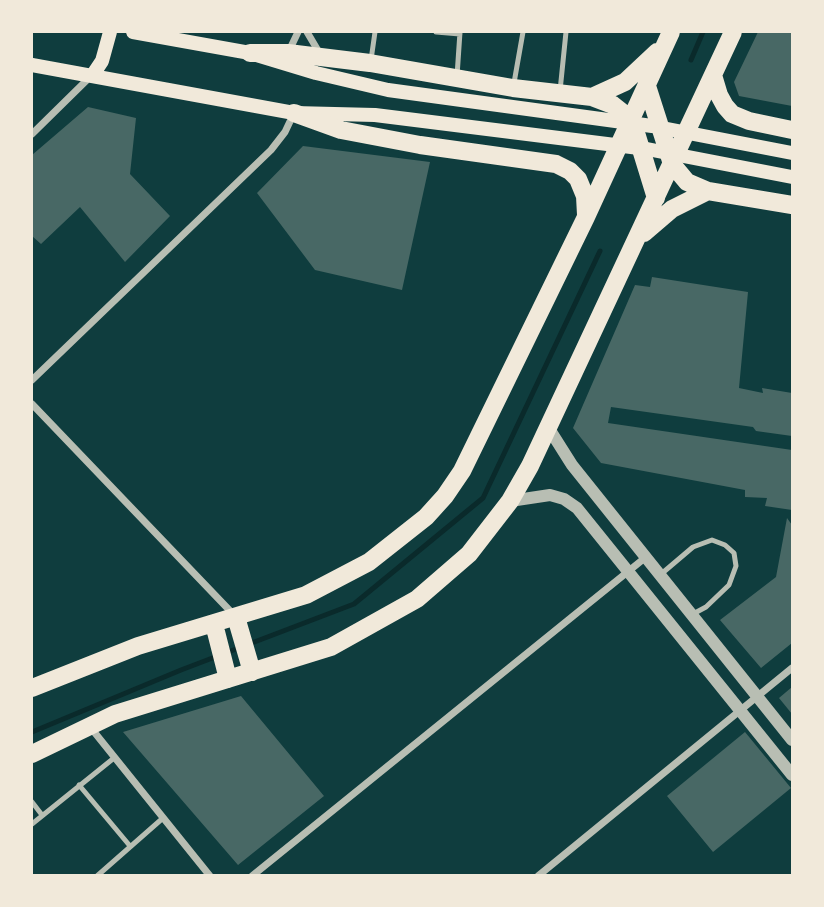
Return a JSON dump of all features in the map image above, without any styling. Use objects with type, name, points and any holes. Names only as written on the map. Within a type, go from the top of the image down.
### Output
[{"type":"main road","points":[[92,76],[102,61],[110,32]]},
{"type":"main road","points":[[133,32],[250,53],[316,74],[388,90],[652,126],[793,153]]},
{"type":"main road","points":[[32,754],[88,725],[249,664],[331,647],[417,599],[469,554],[510,501],[548,427],[733,32]]},
{"type":"main road","points":[[592,97],[625,82],[668,37]]},
{"type":"main road","points":[[32,688],[138,646],[215,631],[306,595],[369,562],[426,517],[462,471],[586,217],[668,37]]},
{"type":"main road","points":[[250,53],[288,53],[322,57],[513,88],[592,97],[613,105],[632,120],[656,198]]},
{"type":"main road","points":[[32,65],[294,113],[375,115],[647,149],[793,177]]},
{"type":"main road","points":[[713,75],[724,106],[732,114],[749,121],[793,130]]},
{"type":"main road","points":[[647,86],[672,164],[687,182],[708,191],[793,205]]},
{"type":"main road","points":[[294,113],[341,130],[420,145],[556,164],[570,171],[578,179],[585,196],[586,217]]},
{"type":"main road","points":[[636,241],[654,222],[672,209],[708,191]]},
{"type":"main road","points":[[238,624],[249,664]]},
{"type":"main road","points":[[215,631],[227,673]]},
{"type":"street","points":[[288,53],[298,32]]},
{"type":"street","points":[[307,32],[322,57]]},
{"type":"street","points":[[32,134],[92,76]]},
{"type":"street","points":[[32,380],[271,150],[285,132],[294,113]]},
{"type":"street","points":[[32,404],[238,624]]},
{"type":"street","points":[[548,427],[572,465],[793,740]]},
{"type":"street","points":[[510,501],[550,495],[564,499],[577,508],[793,775]]},
{"type":"street","points":[[252,876],[646,557]]},
{"type":"street","points":[[538,876],[793,668]]},
{"type":"street","points":[[88,725],[210,876]]},
{"type":"lane","points":[[370,64],[375,32]]},
{"type":"lane","points":[[436,32],[460,33],[457,79]]},
{"type":"lane","points":[[513,88],[523,32]]},
{"type":"lane","points":[[559,94],[566,32]]},
{"type":"lane","points":[[660,575],[693,547],[712,540],[734,553],[736,566],[729,584],[706,607],[691,615]]},
{"type":"lane","points":[[32,824],[114,758]]},
{"type":"lane","points":[[79,785],[130,846]]},
{"type":"lane","points":[[32,802],[42,815]]},
{"type":"lane","points":[[97,876],[163,818]]},
{"type":"building","points":[[758,32],[792,32],[792,106],[739,96],[734,82]]},
{"type":"building","points":[[88,107],[136,118],[130,174],[170,216],[125,262],[80,207],[41,244],[32,236],[32,155]]},
{"type":"building","points":[[303,146],[430,162],[402,290],[315,270],[257,193]]},
{"type":"building","points":[[652,277],[748,292],[739,388],[763,393],[762,388],[792,393],[792,436],[756,431],[753,427],[611,407],[608,423],[792,450],[792,510],[765,506],[767,498],[745,497],[745,490],[601,463],[573,428],[635,285],[650,287]]},
{"type":"building","points":[[787,518],[792,525],[792,643],[761,668],[720,620],[776,577]]},
{"type":"building","points":[[792,687],[792,714],[779,698]]},
{"type":"building","points":[[241,696],[324,796],[238,865],[123,732]]},
{"type":"building","points":[[745,732],[791,788],[713,852],[667,796]]},
{"type":"waterway","points":[[691,60],[703,32]]},
{"type":"waterway","points":[[32,732],[181,670],[354,604],[483,498],[600,251]]}]
